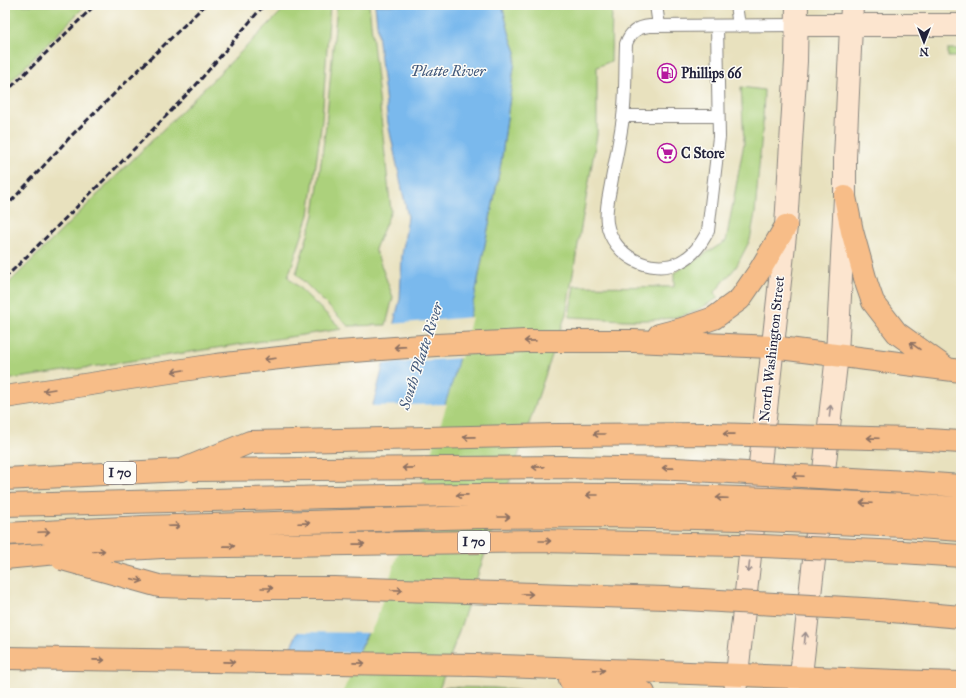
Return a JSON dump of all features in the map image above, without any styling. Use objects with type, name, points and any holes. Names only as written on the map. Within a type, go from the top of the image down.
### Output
[{"type":"highway","points":[[845,197],[852,231],[873,302],[897,333],[954,370]]},
{"type":"highway","points":[[634,341],[682,329],[714,318],[740,299],[760,270],[786,226]]},
{"type":"highway","points":[[5,397],[216,365],[325,353],[436,345],[568,340],[634,341],[772,347],[954,370]]},
{"type":"highway","points":[[182,470],[250,442],[587,434],[711,434],[912,439],[961,442]]},
{"type":"highway","name":"I 70","points":[[5,479],[182,470],[578,467],[676,468],[961,486]]},
{"type":"highway","points":[[5,506],[280,498],[463,495],[631,495],[961,508]]},
{"type":"highway","points":[[5,534],[143,527],[477,517],[606,516],[740,519],[961,530]]},
{"type":"highway","name":"I 70","points":[[5,558],[162,546],[540,541],[738,545],[961,556]]},
{"type":"highway","points":[[46,554],[159,586],[222,588],[334,588],[658,598],[880,610],[961,617]]},
{"type":"highway","points":[[5,658],[476,665],[736,684],[799,685],[961,682]]},
{"type":"highway","points":[[476,665],[644,693]]},
{"type":"highway","points":[[888,693],[924,682]]},
{"type":"main road","points":[[797,15],[852,15],[961,25]]},
{"type":"main road","name":"North Washington Street","points":[[736,684],[786,226],[796,61],[797,15]]},
{"type":"main road","points":[[799,685],[837,355],[852,15]]},
{"type":"lane","points":[[656,5],[659,26]]},
{"type":"lane","points":[[736,5],[739,26]]},
{"type":"lane","points":[[717,26],[719,137],[708,231],[701,244],[692,254],[680,262],[662,266],[647,265],[633,260],[618,247],[609,231],[607,222],[607,204],[623,116],[626,44],[630,35],[638,29],[650,26],[659,26],[717,26],[739,26],[797,15]]},
{"type":"lane","points":[[623,116],[718,116]]},
{"type":"green space","points":[[5,5],[86,5],[5,87]]},
{"type":"green space","points":[[288,5],[330,5],[322,120],[309,215],[288,277],[342,329],[5,380],[5,287]]},
{"type":"green space","points":[[337,5],[369,5],[391,211],[375,249],[393,297],[386,325],[348,326],[296,274],[314,215],[326,125]]},
{"type":"green space","points":[[502,5],[612,5],[611,61],[597,67],[597,135],[566,314],[438,693],[339,693],[373,622],[475,295],[501,163],[516,52]]},
{"type":"green space","points":[[948,49],[961,49],[961,57],[948,57]]},
{"type":"green space","points":[[741,87],[764,90],[763,121],[755,213],[750,240],[736,267],[714,293],[718,298],[693,312],[664,319],[632,320],[569,317],[574,286],[674,287],[674,273],[726,241],[744,143]]},
{"type":"green space","points":[[444,687],[494,688],[543,693],[471,693]]},
{"type":"water","name":"Platte River","points":[[375,5],[502,5],[516,52],[501,163],[475,295],[453,380],[373,622],[339,693],[264,693],[272,686],[298,632],[375,398],[400,299],[402,255],[408,217],[388,123]]},
{"type":"pier","points":[[472,317],[461,358],[382,364],[392,324]]},
{"type":"pier","points":[[447,404],[375,623],[370,633],[295,632],[371,406]]},
{"type":"pier","points":[[286,652],[361,653],[342,693],[262,693],[271,685]]},
{"type":"railway","points":[[5,93],[95,5]]},
{"type":"railway","points":[[5,208],[71,136],[205,5]]},
{"type":"railway","points":[[5,278],[104,180],[196,85],[264,5]]},
{"type":"place","name":"Phillips 66","points":[[667,73]]},
{"type":"place","name":"C Store","points":[[667,153]]},
{"type":"water label","name":"South Platte River","points":[[421,356]]}]
